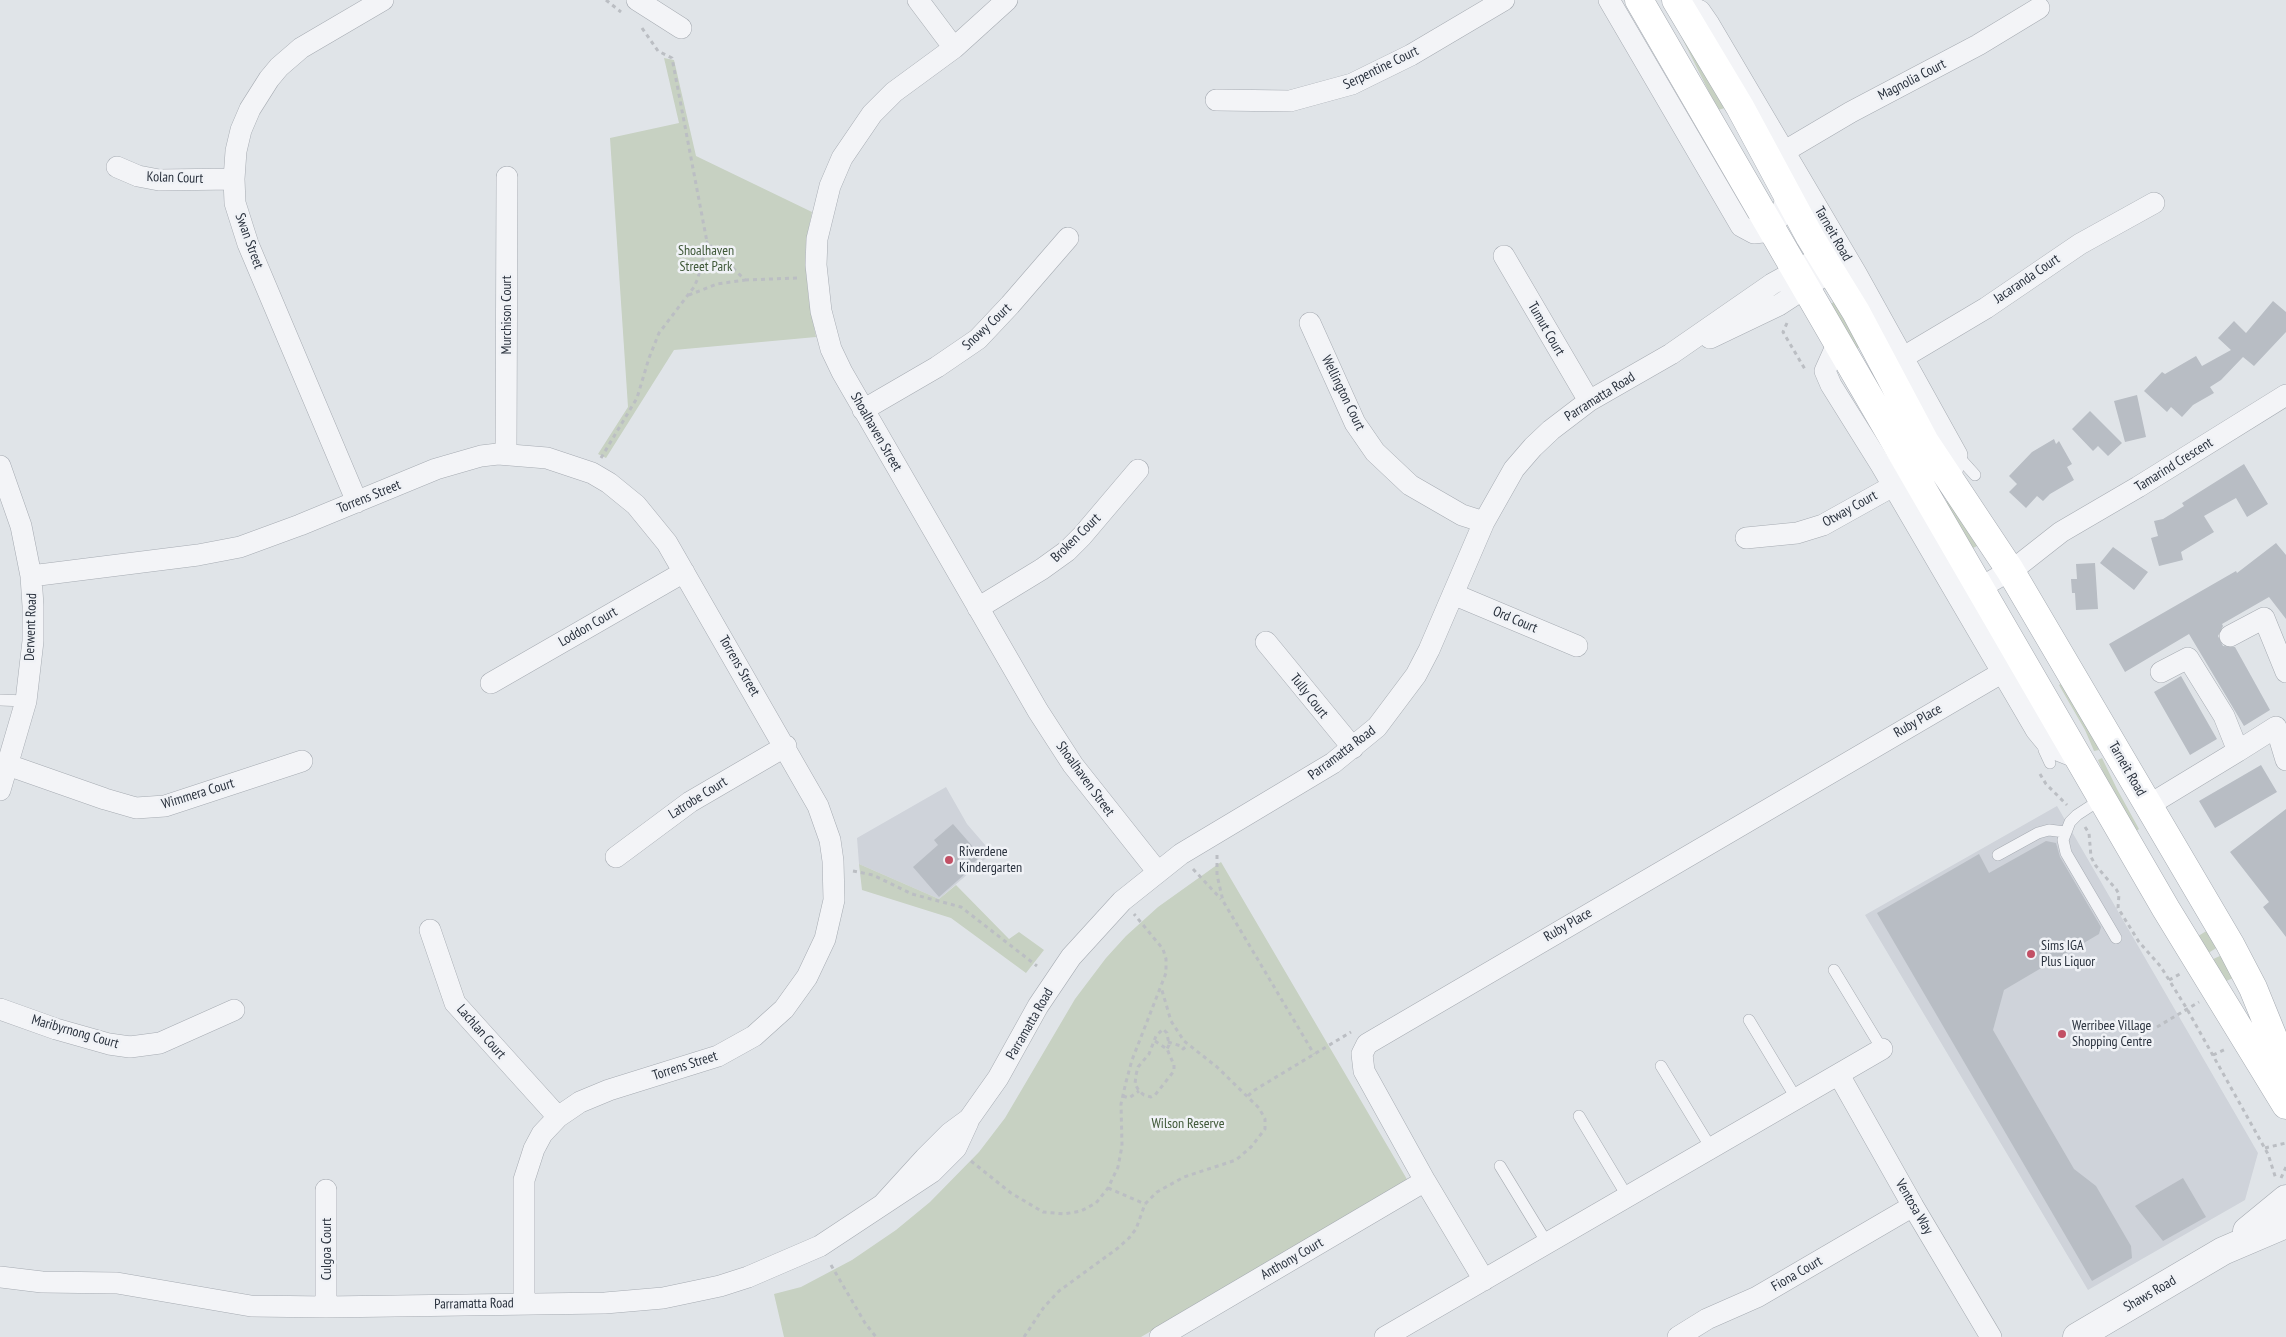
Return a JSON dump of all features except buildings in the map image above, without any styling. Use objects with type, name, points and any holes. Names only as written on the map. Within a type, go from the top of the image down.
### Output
[{"type":"main road","points":[[1639,0],[2166,909],[2286,1105]]},
{"type":"main road","points":[[1654,25],[1679,4]]},
{"type":"main road","name":"Tarneit Road","points":[[1679,4],[1740,107],[1787,196],[1826,264],[1856,312],[1925,442],[1953,468],[2006,565],[2199,892],[2253,988],[2286,1069]]},
{"type":"main road","points":[[2139,861],[2170,844]]},
{"type":"main road","points":[[2166,909],[2199,892]]},
{"type":"street","name":"Swan Street","points":[[357,502],[248,244],[235,203],[234,179],[236,151],[241,130],[250,108],[269,79],[279,67],[302,48],[383,0]]},
{"type":"street","points":[[918,0],[954,48]]},
{"type":"street","name":"Shoalhaven Street","points":[[1007,0],[954,48],[894,92],[872,114],[842,158],[830,186],[817,239],[816,265],[824,328],[831,349],[863,410],[1057,742],[1110,814],[1157,871]]},
{"type":"street","name":"Serpentine Court","points":[[1216,100],[1290,101],[1352,84],[1411,55],[1504,0]]},
{"type":"street","points":[[1609,0],[1741,226],[1754,233],[1763,232],[1771,227],[1780,217],[1787,196]]},
{"type":"street","name":"Tarneit Road","points":[[1679,4],[1700,11],[1786,151],[1902,358],[1953,468]]},
{"type":"street","points":[[632,8],[681,28]]},
{"type":"street","name":"Magnolia Court","points":[[1786,151],[1868,102],[1978,45],[2039,8]]},
{"type":"street","name":"Kolan Court","points":[[117,167],[138,176],[159,180],[234,179]]},
{"type":"street","name":"Murchison Court","points":[[506,454],[507,176]]},
{"type":"street","name":"Jacaranda Court","points":[[1902,358],[1986,308],[2080,244],[2154,203]]},
{"type":"street","name":"Snowy Court","points":[[863,410],[937,368],[978,339],[997,320],[1068,238]]},
{"type":"street","name":"Tumut Court","points":[[1504,256],[1589,401]]},
{"type":"street","name":"Parramatta Road","points":[[884,1203],[924,1158],[968,1119],[998,1078],[1038,1006],[1071,957],[1122,901],[1157,871],[1181,854],[1309,778],[1353,748],[1377,727],[1416,675],[1484,522],[1514,469],[1533,447],[1551,430],[1589,401],[1671,354],[1752,320],[1801,280],[1826,264]]},
{"type":"street","name":"Wellington Court","points":[[1310,323],[1355,423],[1375,452],[1410,485],[1462,515],[1484,522]]},
{"type":"street","points":[[1838,342],[1825,371],[1826,376],[1893,486],[2048,753],[2050,748],[2080,759]]},
{"type":"street","name":"Tamarind Crescent","points":[[1977,583],[2006,565],[2028,545],[2061,532],[2138,487],[2286,395]]},
{"type":"street","name":"Torrens Street","points":[[32,576],[225,551],[260,540],[458,461],[481,456],[506,454],[547,458],[592,473],[622,493],[644,513],[667,543],[814,797],[825,822],[833,861],[834,900],[830,921],[822,945],[807,977],[784,1009],[754,1036],[736,1047],[701,1062],[592,1096],[568,1109],[542,1134],[534,1149],[524,1180],[524,1304]]},
{"type":"street","name":"Derwent Road","points":[[0,466],[21,526],[32,576],[32,641],[26,701],[3,779]]},
{"type":"street","name":"Broken Court","points":[[978,608],[1042,570],[1067,551],[1138,470]]},
{"type":"street","name":"Otway Court","points":[[1746,538],[1797,533],[1823,525],[1893,486]]},
{"type":"street","name":"Loddon Court","points":[[491,683],[684,572]]},
{"type":"street","name":"Ord Court","points":[[1453,594],[1577,646]]},
{"type":"street","points":[[2230,636],[2264,618],[2286,672]]},
{"type":"street","name":"Tully Court","points":[[1266,642],[1353,748]]},
{"type":"street","points":[[2162,672],[2188,658],[2224,716],[2238,751]]},
{"type":"street","name":"Ruby Place","points":[[1484,1280],[1425,1181],[1364,1071],[1362,1054],[1370,1041],[2002,672]]},
{"type":"street","points":[[2148,805],[2281,723],[2286,760]]},
{"type":"street","name":"Latrobe Court","points":[[616,857],[690,802],[786,746]]},
{"type":"street","name":"Wimmera Court","points":[[3,779],[105,799],[136,808],[165,806],[302,761]]},
{"type":"street","name":"Lachlan Court","points":[[430,930],[455,1003],[558,1117]]},
{"type":"street","name":"Maribyrnong Court","points":[[0,1009],[109,1044],[130,1047],[160,1042],[234,1010]]},
{"type":"street","points":[[1385,1337],[1882,1049]]},
{"type":"street","name":"Ventosa Way","points":[[1839,1075],[1913,1206],[1991,1337]]},
{"type":"street","name":"Parramatta Road","points":[[0,1278],[42,1282],[118,1283],[250,1306],[326,1307],[524,1304],[626,1302],[663,1298],[720,1286],[773,1268],[820,1246],[932,1172],[956,1148],[965,1132],[968,1119]]},
{"type":"street","name":"Anthony Court","points":[[1160,1337],[1425,1181]]},
{"type":"street","name":"Culgoa Court","points":[[326,1190],[326,1307]]},
{"type":"street","name":"Shaws Road","points":[[2093,1333],[2223,1252],[2286,1200]]},
{"type":"street","name":"Fiona Court","points":[[1678,1337],[1707,1319],[1757,1297],[1913,1206]]},
{"type":"street","name":"Shaws Road","points":[[2223,1252],[2286,1224]]},
{"type":"street","name":"Parramatta Road","points":[[0,1288],[42,1282]]},
{"type":"lane","points":[[1953,468],[1975,475]]},
{"type":"lane","points":[[0,700],[26,701]]},
{"type":"lane","points":[[2103,798],[2077,815],[2065,832],[2063,840],[2066,853],[2116,938]]},
{"type":"lane","points":[[1998,855],[2038,833],[2049,830],[2065,832]]},
{"type":"lane","points":[[1834,970],[1882,1049]]},
{"type":"lane","points":[[1749,1020],[1796,1098]]},
{"type":"lane","points":[[1661,1066],[1711,1148]]},
{"type":"lane","points":[[1579,1116],[1627,1196]]},
{"type":"lane","points":[[1500,1166],[1547,1243]]},
{"type":"path","points":[[606,0],[632,8]]},
{"type":"path","points":[[592,473],[637,398],[651,350],[659,332],[689,295],[698,278],[707,242],[672,58],[658,51],[641,27]]},
{"type":"path","points":[[689,295],[717,284],[744,280],[707,242]]},
{"type":"path","points":[[1220,830],[1217,876],[1223,901]]},
{"type":"path","points":[[1181,854],[1223,901],[1314,1054]]},
{"type":"path","points":[[853,871],[873,875],[912,894],[961,907],[1037,966]]},
{"type":"path","points":[[956,1148],[1011,1193],[1043,1212],[1064,1214],[1081,1212],[1096,1203],[1108,1188],[1118,1167],[1122,1146],[1123,1096],[1132,1060],[1166,973],[1166,959],[1163,949],[1122,901]]},
{"type":"path","points":[[1024,1337],[1044,1307],[1059,1291],[1129,1238],[1136,1229],[1145,1204],[1157,1192],[1171,1182],[1236,1160],[1251,1148],[1265,1129],[1265,1119],[1259,1108],[1217,1066],[1188,1045],[1177,1031],[1171,1020],[1161,987]]},
{"type":"path","points":[[1163,1029],[1167,1033],[1167,1049],[1174,1065],[1174,1071],[1168,1076],[1161,1090],[1151,1097],[1139,1091],[1135,1084],[1138,1066],[1149,1054],[1155,1041],[1156,1036],[1163,1029]]},
{"type":"path","points":[[1155,1041],[1167,1049]]},
{"type":"path","points":[[1168,1042],[1181,1046],[1183,1049],[1188,1045]]},
{"type":"path","points":[[1123,1096],[1128,1098],[1139,1091]]},
{"type":"path","points":[[2265,1148],[2286,1144]]},
{"type":"path","points":[[1108,1188],[1145,1204]]},
{"type":"path","points":[[831,1265],[860,1316],[876,1337]]},
{"type":"shaded area","points":[[946,787],[967,824],[992,853],[939,899],[859,864],[857,838]]},
{"type":"shaded area","name":"Werribee Village Shopping Centre","points":[[2057,806],[2258,1153],[2245,1200],[2088,1290],[1865,915]]},
{"type":"green space","points":[[1675,24],[1725,108],[1718,110]]},
{"type":"green space","name":"Shoalhaven Street Park","points":[[664,58],[674,60],[696,156],[812,212],[806,241],[805,261],[809,301],[816,337],[674,350],[606,458],[598,454],[628,407],[610,138],[679,123]]},
{"type":"green space","points":[[1836,300],[1862,346],[1852,351],[1827,307]]},
{"type":"green space","points":[[1949,500],[1979,545],[1969,550],[1942,504]]},
{"type":"green space","points":[[2064,682],[2092,732],[2099,750],[2094,751],[2085,730],[2059,685]]},
{"type":"green space","points":[[2102,758],[2139,829],[2134,833],[2109,787],[2098,760]]},
{"type":"green space","name":"Wilson Reserve","points":[[1221,862],[1408,1181],[1141,1337],[784,1337],[774,1294],[801,1287],[852,1260],[896,1230],[930,1202],[979,1152],[1005,1118],[1075,999],[1106,958],[1126,936],[1158,907]]},
{"type":"green space","points":[[859,864],[939,899],[956,885],[1009,939],[1019,932],[1044,950],[1026,973],[951,918],[862,890]]},
{"type":"green space","points":[[2208,930],[2218,947],[2205,955],[2195,938]]},
{"type":"green space","points":[[2222,955],[2235,977],[2222,983],[2209,961]]},
{"type":"place","name":"Riverdene Kindergarten","points":[[949,860]]},
{"type":"place","name":"Sims IGA Plus Liquor","points":[[2031,954]]},
{"type":"place","name":"Werribee Village Shopping Centre","points":[[2062,1034]]}]
